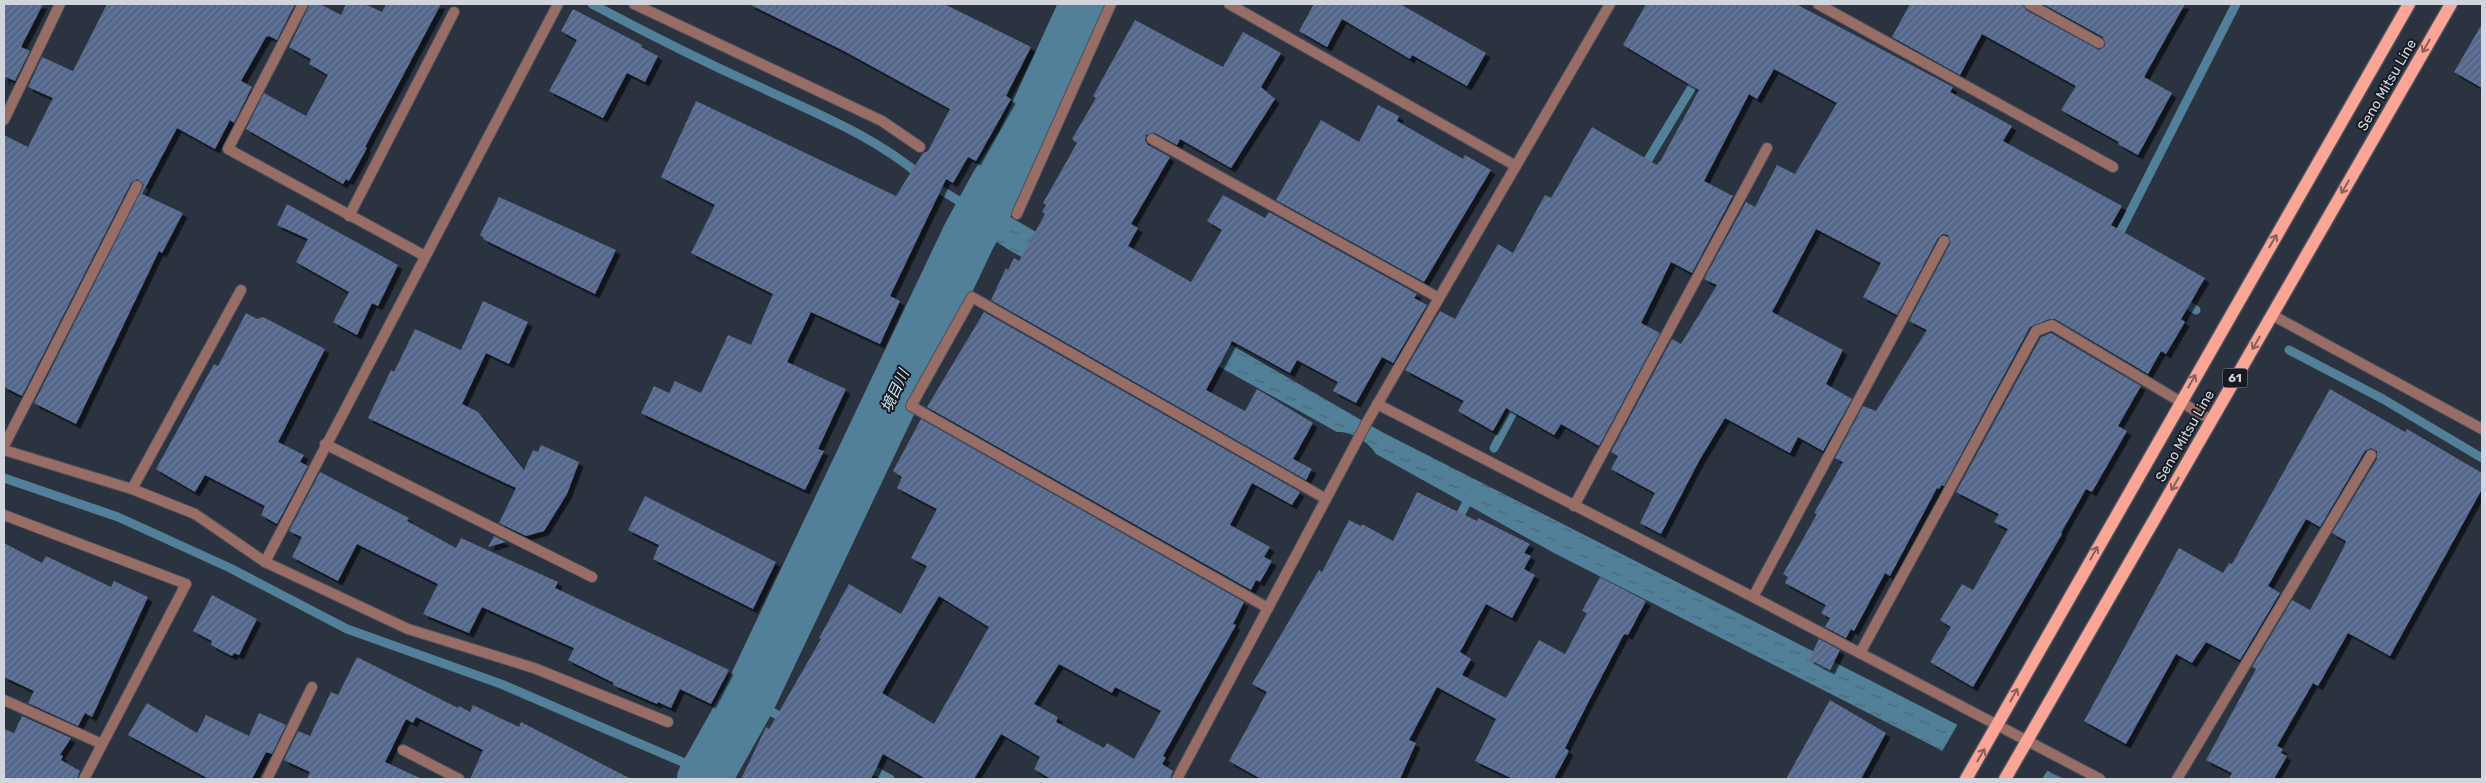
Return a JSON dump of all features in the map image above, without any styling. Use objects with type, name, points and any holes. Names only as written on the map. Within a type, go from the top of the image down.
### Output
[{"type":"main road","name":"Seno Mitsu Line","points":[[1968,776],[2180,401],[2409,4]]},
{"type":"main road","name":"Seno Mitsu Line","points":[[2005,779],[2451,4]]},
{"type":"street","points":[[4,120],[60,4]]},
{"type":"street","points":[[303,4],[228,149],[424,256]]},
{"type":"street","points":[[265,562],[325,444],[558,4]]},
{"type":"street","points":[[634,4],[882,122],[920,148]]},
{"type":"street","points":[[1018,214],[1110,4]]},
{"type":"street","points":[[1229,4],[1516,166]]},
{"type":"street","points":[[1177,779],[1377,404],[1610,4]]},
{"type":"street","points":[[1818,4],[2113,167]]},
{"type":"street","points":[[2029,4],[2099,43]]},
{"type":"street","points":[[349,216],[454,12]]},
{"type":"street","points":[[1152,139],[1439,298]]},
{"type":"street","points":[[1574,506],[1767,148]]},
{"type":"street","points":[[4,446],[137,186]]},
{"type":"street","points":[[1753,597],[1944,241]]},
{"type":"street","points":[[132,489],[241,290]]},
{"type":"street","points":[[1268,608],[911,406],[972,297],[1326,499]]},
{"type":"street","points":[[2272,315],[2482,429]]},
{"type":"street","points":[[1860,654],[2036,331],[2052,325],[2211,420]]},
{"type":"street","points":[[1377,404],[1997,725],[2024,747],[2100,779]]},
{"type":"street","points":[[325,444],[592,577]]},
{"type":"street","points":[[4,450],[132,489],[195,514],[265,562],[408,630],[534,668],[668,722]]},
{"type":"street","points":[[2177,779],[2371,455]]},
{"type":"street","points":[[4,515],[186,584],[84,779]]},
{"type":"street","points":[[267,779],[312,687]]},
{"type":"street","points":[[4,700],[102,744]]},
{"type":"street","points":[[403,750],[453,778]]},
{"type":"water","points":[[986,203],[1382,432],[2064,779],[1989,779],[1937,748],[1554,553],[1376,454],[1369,445],[1359,438],[1348,433],[1337,432],[1009,250],[974,227]]},
{"type":"pier","points":[[1959,722],[2049,768],[2042,779],[1984,779],[1941,753]]},
{"type":"building","points":[[4,4],[43,4],[21,47],[30,51],[15,81],[6,77],[4,82]]},
{"type":"building","points":[[107,4],[295,4],[277,40],[269,36],[266,37],[241,81],[252,87],[234,123],[230,120],[215,149],[177,128],[142,194],[183,213],[162,253],[159,251],[76,424],[34,403],[144,185],[137,179],[131,183],[22,396],[4,387],[4,135],[28,147],[53,98],[28,87],[42,57],[73,71]]},
{"type":"building","points":[[310,4],[320,4],[341,15],[346,4],[365,4],[382,12],[386,4],[441,4],[365,147],[367,148],[349,181],[346,179],[343,184],[246,129],[264,93],[306,116],[328,75],[309,64],[311,59],[289,47]]},
{"type":"building","points":[[749,4],[944,4],[1031,47],[1006,96],[1011,99],[976,161],[968,157],[953,183],[946,179],[890,296],[900,301],[880,344],[811,312],[787,362],[846,389],[818,449],[824,451],[805,490],[641,413],[654,386],[669,393],[675,381],[701,393],[728,335],[751,345],[773,294],[691,253],[715,205],[661,177],[696,101],[896,196],[923,153],[928,151],[950,109],[844,51]]},
{"type":"building","points":[[1314,4],[1400,4],[1486,53],[1467,86],[1412,55],[1410,59],[1342,19],[1327,47],[1299,31]]},
{"type":"building","points":[[1646,4],[1796,4],[1953,87],[1950,92],[2012,126],[2003,141],[2122,206],[2111,225],[2205,278],[2181,319],[2185,322],[2166,354],[2161,351],[2148,374],[2055,319],[2050,319],[2030,327],[1944,486],[1942,485],[1939,489],[1937,488],[1890,576],[1885,573],[1854,631],[1851,629],[1846,638],[1825,627],[1830,618],[1821,613],[1826,605],[1785,583],[1788,577],[1783,574],[1817,514],[1814,513],[1843,462],[1835,458],[1863,406],[1876,411],[1927,330],[1909,321],[1950,244],[1948,235],[1943,234],[1938,238],[1897,315],[1863,297],[1881,263],[1816,229],[1772,312],[1843,350],[1826,384],[1852,399],[1823,451],[1798,437],[1790,453],[1725,418],[1699,461],[1661,534],[1640,523],[1655,493],[1611,469],[1618,456],[1611,452],[1672,339],[1681,344],[1717,285],[1704,279],[1746,202],[1755,207],[1777,165],[1795,174],[1837,103],[1774,69],[1757,99],[1749,94],[1704,181],[1733,196],[1692,273],[1671,262],[1641,323],[1660,333],[1599,446],[1561,424],[1554,435],[1506,408],[1493,431],[1458,411],[1464,401],[1405,370],[1440,311],[1455,319],[1498,244],[1513,253],[1545,195],[1551,198],[1592,127],[1657,165],[1661,160],[1699,90],[1623,45]]},
{"type":"building","points":[[1910,4],[2022,4],[2026,10],[2099,50],[2105,46],[2103,37],[2043,4],[2185,4],[2144,77],[2172,93],[2138,155],[2118,144],[2119,142],[2061,110],[2076,86],[1982,34],[1960,75],[1892,37]]},
{"type":"building","points":[[573,9],[642,45],[641,47],[658,56],[645,82],[627,73],[603,118],[549,91],[577,40],[561,31]]},
{"type":"building","points":[[1135,20],[1223,67],[1243,32],[1281,53],[1261,87],[1275,99],[1231,168],[1180,139],[1177,145],[1155,133],[1146,135],[1145,140],[1148,145],[1170,157],[1131,224],[1138,228],[1128,246],[1191,282],[1222,230],[1207,221],[1223,195],[1265,218],[1269,212],[1417,294],[1414,298],[1427,305],[1393,363],[1382,357],[1356,403],[1333,391],[1338,382],[1297,360],[1290,373],[1232,341],[1206,390],[1245,411],[1257,389],[1313,423],[1293,459],[1312,469],[1306,480],[991,300],[1006,268],[1008,270],[1014,258],[1019,261],[1045,214],[1042,212],[1046,205],[1043,203],[1077,143],[1072,139],[1096,98],[1093,96]]},
{"type":"building","points":[[2482,24],[2482,88],[2454,72]]},
{"type":"building","points":[[1378,105],[1399,116],[1397,121],[1463,159],[1465,155],[1491,170],[1424,282],[1276,200],[1321,120],[1359,142]]},
{"type":"building","points":[[499,197],[616,250],[595,294],[483,239],[480,235]]},
{"type":"building","points":[[287,204],[398,265],[378,306],[372,303],[357,335],[333,322],[349,292],[296,262],[308,239],[277,225]]},
{"type":"building","points":[[483,301],[528,322],[509,364],[486,353],[462,404],[478,412],[524,470],[533,450],[538,452],[541,445],[579,462],[567,494],[544,531],[526,536],[499,523],[516,488],[368,418],[391,370],[394,372],[415,329],[461,350]]},
{"type":"building","points":[[984,312],[1300,492],[1292,505],[1252,483],[1230,525],[1270,547],[1264,557],[1272,561],[1260,582],[1256,580],[1251,590],[927,407]]},
{"type":"building","points":[[246,313],[257,319],[263,317],[325,349],[278,442],[304,455],[300,462],[308,466],[277,524],[261,515],[265,506],[205,475],[195,492],[156,469],[214,364],[218,366]]},
{"type":"building","points":[[2051,333],[2141,386],[2118,426],[2127,431],[2092,492],[2086,489],[1973,687],[1930,662],[1951,627],[1940,620],[1962,584],[1973,590],[2008,529],[1994,522],[1999,514],[1956,492],[2041,337]]},
{"type":"building","points":[[2330,389],[2405,432],[2407,429],[2482,473],[2482,489],[2390,656],[2348,633],[2318,686],[2313,683],[2277,746],[2283,749],[2281,753],[2287,756],[2274,779],[2229,779],[2232,773],[2206,760],[2256,669],[2252,667],[2292,600],[2310,610],[2344,547],[2346,541],[2332,533],[2377,459],[2377,451],[2371,448],[2365,451],[2320,527],[2306,519],[2268,586],[2280,593],[2240,660],[2206,642],[2192,663],[2176,654],[2126,744],[2084,721],[2179,548],[2223,573],[2229,563],[2232,564]]},
{"type":"building","points":[[921,419],[1244,602],[1233,624],[1236,625],[1163,756],[1166,758],[1162,764],[1173,771],[1170,779],[1051,779],[1034,769],[1040,757],[1001,734],[974,779],[926,779],[883,754],[871,779],[741,779],[766,727],[769,729],[821,639],[819,638],[849,584],[901,614],[927,566],[911,558],[937,509],[897,488],[902,477],[893,471]],"holes":[[[939,596],[989,627],[934,724],[882,693]],[[1059,664],[1112,693],[1115,687],[1161,711],[1134,759],[1107,743],[1104,748],[1056,722],[1058,717],[1034,704]]]},
{"type":"building","points":[[320,472],[409,518],[407,521],[456,548],[461,538],[558,582],[555,588],[729,670],[711,704],[680,689],[671,708],[658,702],[657,704],[613,685],[614,683],[568,660],[574,648],[482,607],[469,633],[423,614],[438,584],[357,544],[338,581],[292,557],[302,537],[289,531]]},
{"type":"building","points":[[1417,492],[1477,521],[1478,518],[1530,544],[1524,553],[1531,556],[1524,569],[1535,575],[1512,618],[1486,604],[1460,652],[1471,659],[1462,675],[1506,698],[1539,640],[1565,654],[1587,613],[1582,611],[1600,577],[1646,601],[1628,635],[1624,634],[1590,699],[1565,748],[1569,751],[1554,779],[1513,779],[1475,761],[1496,719],[1437,687],[1409,740],[1416,743],[1400,779],[1261,779],[1229,761],[1267,692],[1252,684],[1319,570],[1322,572],[1349,520],[1361,526],[1362,524],[1393,541]]},
{"type":"building","points":[[645,496],[776,562],[753,609],[653,559],[659,545],[628,530]]},
{"type":"building","points":[[494,536],[506,542],[488,547]]},
{"type":"building","points":[[4,543],[42,563],[46,556],[111,587],[114,581],[148,597],[92,717],[85,713],[78,726],[28,703],[34,691],[4,677]]},
{"type":"building","points":[[212,595],[257,619],[239,655],[234,653],[232,656],[211,645],[212,641],[193,631]]},
{"type":"building","points":[[1819,639],[1840,650],[1830,670],[1809,659]]},
{"type":"building","points":[[357,657],[458,708],[459,706],[470,712],[473,705],[519,727],[521,722],[631,779],[470,779],[483,750],[416,717],[413,723],[406,719],[385,762],[422,779],[307,779],[310,772],[284,760],[298,731],[310,736],[331,692],[338,695]]},
{"type":"building","points":[[1830,700],[1886,733],[1861,779],[1786,779]]},
{"type":"building","points":[[147,703],[197,733],[206,715],[249,736],[259,713],[286,725],[272,754],[266,752],[252,779],[209,779],[128,735]]},
{"type":"building","points":[[22,716],[71,738],[60,755],[63,756],[61,760],[80,771],[77,779],[4,779],[4,729],[14,733]]},
{"type":"waterway","points":[[592,4],[697,58],[865,137],[921,176]]},
{"type":"waterway","name":"境目川","points":[[704,779],[749,699],[969,236],[997,185],[1023,144],[1087,4]]},
{"type":"waterway","points":[[2116,240],[2236,4]]},
{"type":"waterway","points":[[1643,168],[1698,77]]},
{"type":"waterway","points":[[931,184],[990,220]]},
{"type":"waterway","points":[[2180,300],[2196,310]]},
{"type":"waterway","points":[[2289,350],[2383,399],[2482,458]]},
{"type":"waterway","points":[[1494,448],[1518,403]]},
{"type":"waterway","points":[[4,478],[118,517],[230,568],[347,629],[501,684],[708,773]]},
{"type":"waterway","points":[[1456,523],[1472,493]]},
{"type":"waterway","points":[[749,699],[788,721]]},
{"type":"waterway","points":[[866,766],[890,779]]}]
